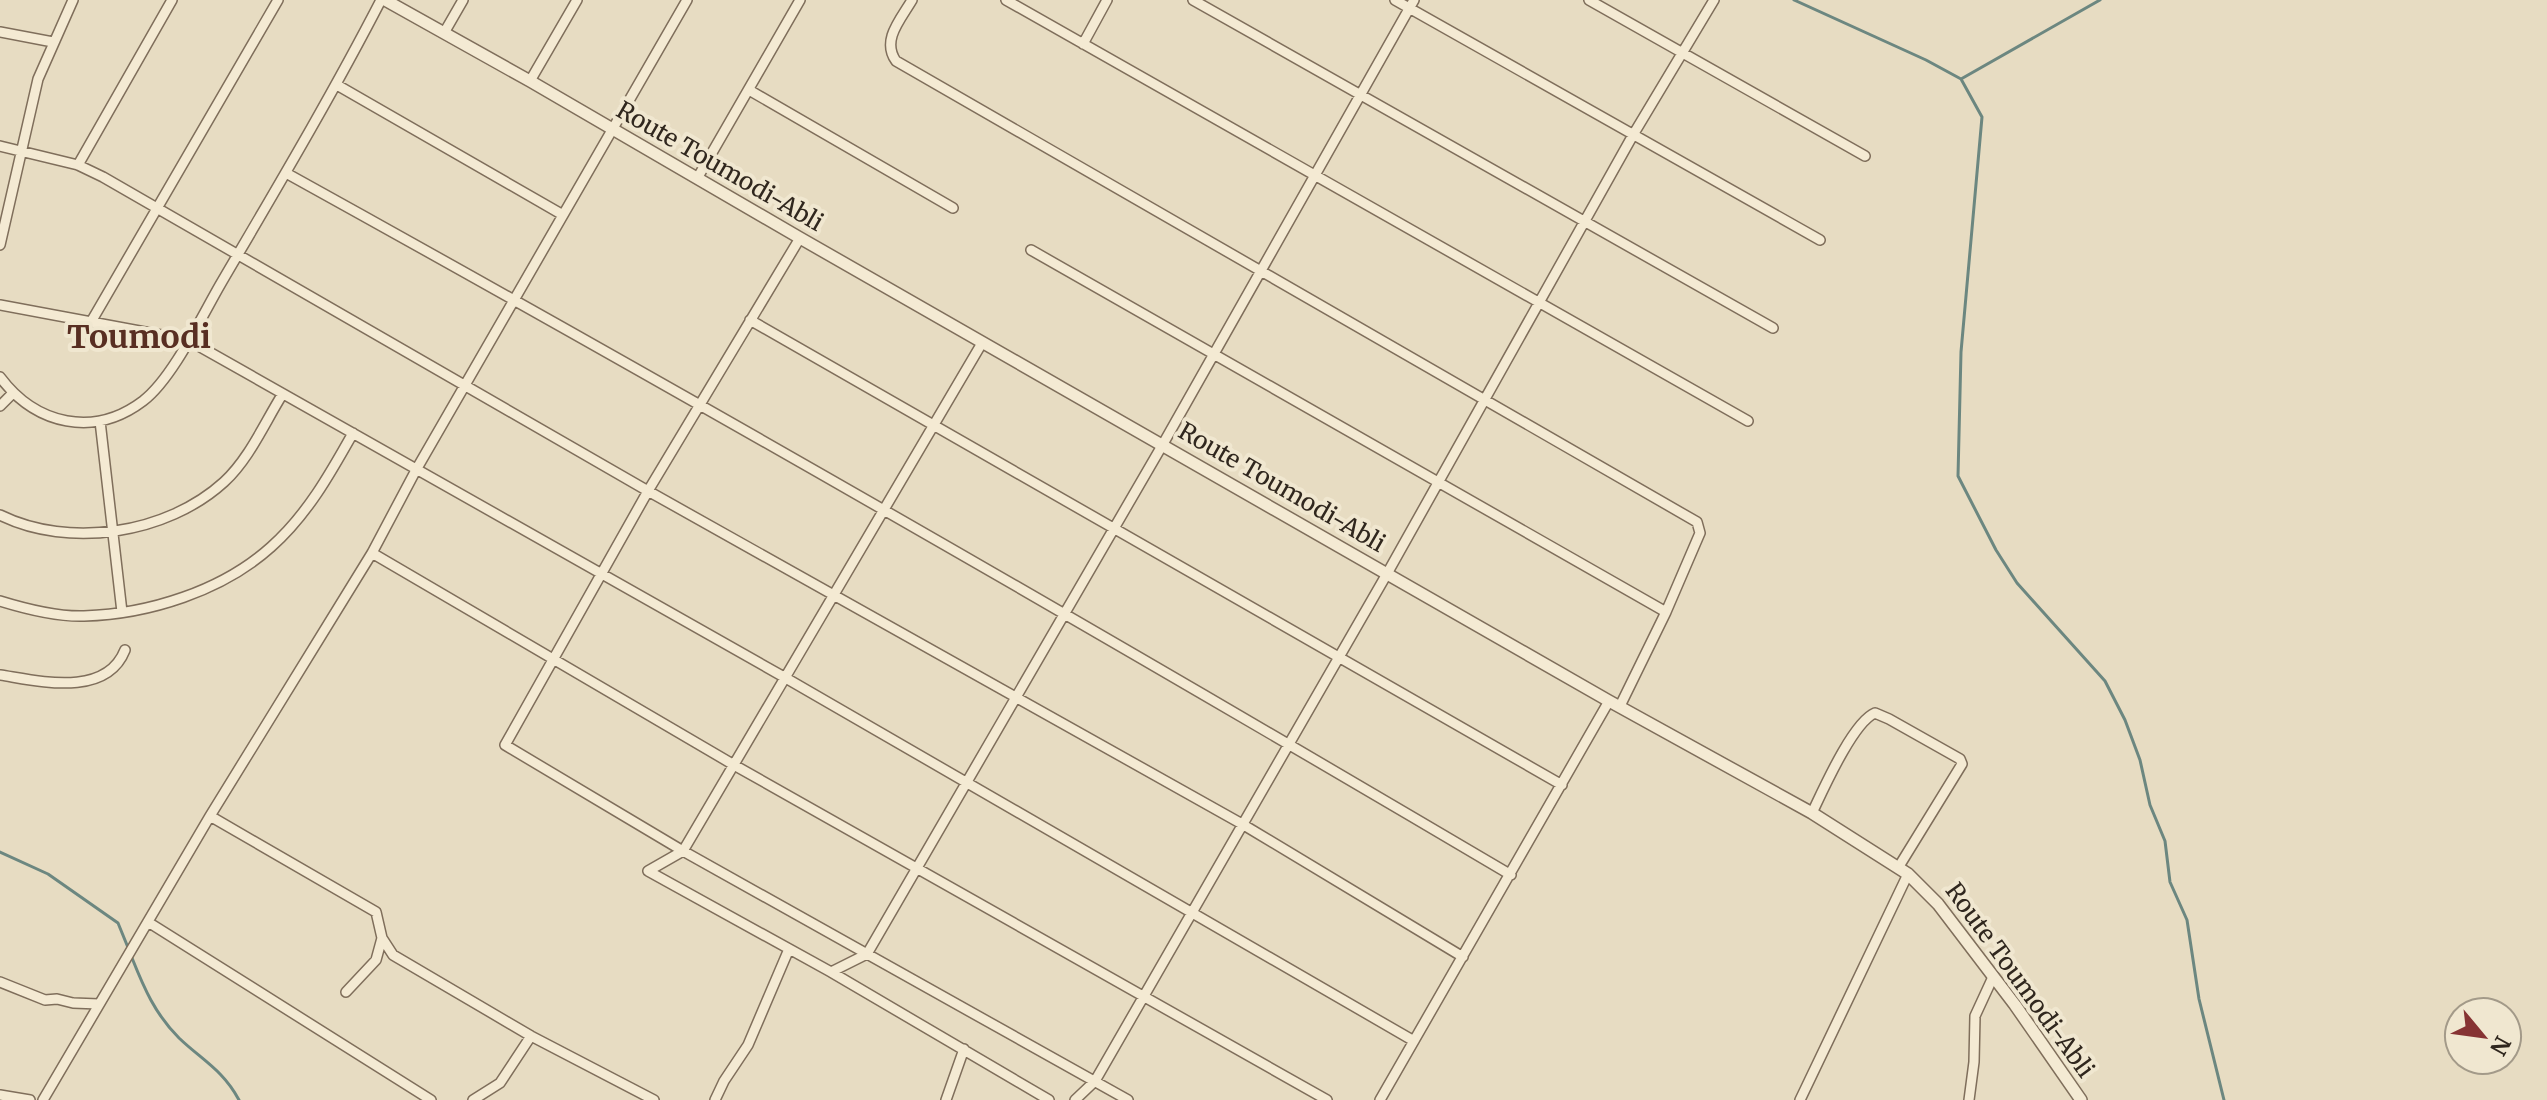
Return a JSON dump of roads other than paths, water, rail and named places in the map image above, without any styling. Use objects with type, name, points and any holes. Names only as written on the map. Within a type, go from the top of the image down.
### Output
[{"type":"street","points":[[0,245],[38,79],[73,0]]},
{"type":"street","points":[[78,165],[172,0]]},
{"type":"street","points":[[91,322],[278,0]]},
{"type":"street","points":[[0,377],[12,394],[33,408],[61,420],[86,423],[122,414],[154,391],[188,340],[286,173],[383,0]]},
{"type":"street","name":"Route Toumodi-Abli","points":[[383,0],[698,177],[1614,704],[1812,813],[1903,871],[1938,904],[2081,1100]]},
{"type":"street","points":[[444,33],[463,0]]},
{"type":"street","points":[[530,81],[577,0]]},
{"type":"street","points":[[43,1100],[210,816],[372,553],[416,470],[687,0]]},
{"type":"street","points":[[698,177],[800,0]]},
{"type":"street","points":[[912,0],[889,40],[896,61],[1697,522],[1700,533],[1666,612],[1380,1100]]},
{"type":"street","points":[[1083,44],[1107,0]]},
{"type":"street","points":[[1193,0],[1773,328]]},
{"type":"street","points":[[1395,0],[1412,4],[1633,135],[1820,240]]},
{"type":"street","points":[[1589,0],[1865,156]]},
{"type":"street","points":[[1075,1100],[1095,1081],[1388,572],[1633,135],[1714,0]]},
{"type":"street","points":[[1012,2],[1748,421]]},
{"type":"street","points":[[831,972],[867,954],[1163,444],[1412,4]]},
{"type":"street","points":[[0,32],[53,42]]},
{"type":"street","points":[[337,85],[563,215]]},
{"type":"street","points":[[749,90],[953,208]]},
{"type":"street","points":[[0,146],[78,165],[156,207],[648,491],[1242,824],[1463,957]]},
{"type":"street","points":[[286,173],[883,510],[1289,743],[1511,875]]},
{"type":"street","points":[[800,238],[648,491],[505,745],[683,851],[1128,1100]]},
{"type":"street","points":[[1031,250],[1666,612]]},
{"type":"street","points":[[0,305],[188,340],[784,677],[1414,1041]]},
{"type":"street","points":[[750,320],[1562,785]]},
{"type":"street","points":[[982,343],[683,851],[648,871],[831,972],[1049,1100]]},
{"type":"street","points":[[0,406],[12,394]]},
{"type":"street","points":[[0,515],[46,530],[87,535],[111,534],[169,516],[223,483],[242,463],[282,395]]},
{"type":"street","points":[[100,421],[122,612]]},
{"type":"street","points":[[0,601],[50,613],[83,616],[174,601],[213,584],[271,547],[320,492],[353,433]]},
{"type":"street","points":[[372,553],[734,765],[1327,1100]]},
{"type":"street","points":[[0,675],[48,683],[86,681],[110,671],[125,650]]},
{"type":"street","points":[[1800,1100],[1903,871],[1962,764],[1960,759],[1875,713],[1869,716],[1848,744],[1812,813]]},
{"type":"street","points":[[210,816],[376,912],[382,938],[393,955],[531,1036],[654,1100]]},
{"type":"street","points":[[148,922],[431,1100]]},
{"type":"street","points":[[346,992],[376,960],[382,938]]},
{"type":"street","points":[[715,1100],[748,1045],[789,949]]},
{"type":"street","points":[[1969,1100],[1975,1016],[1993,977]]},
{"type":"street","points":[[0,982],[45,1000],[99,1004]]},
{"type":"street","points":[[473,1100],[500,1083],[531,1036]]},
{"type":"street","points":[[946,1100],[964,1049]]},
{"type":"street","points":[[0,1095],[30,1100]]},
{"type":"waterway","points":[[1794,0],[1961,79],[1982,117],[1961,352],[1958,476],[1996,550],[2017,583],[2105,681],[2125,720],[2140,760],[2150,805],[2165,841],[2170,882],[2187,920],[2199,999],[2224,1100]]},
{"type":"waterway","points":[[1961,79],[2100,0]]},
{"type":"waterway","points":[[0,852],[48,874],[118,923],[129,950]]},
{"type":"waterway","points":[[132,958],[163,1020],[219,1073],[239,1100]]},
{"type":"district","name":"Toumodi","points":[[139,337]]}]
